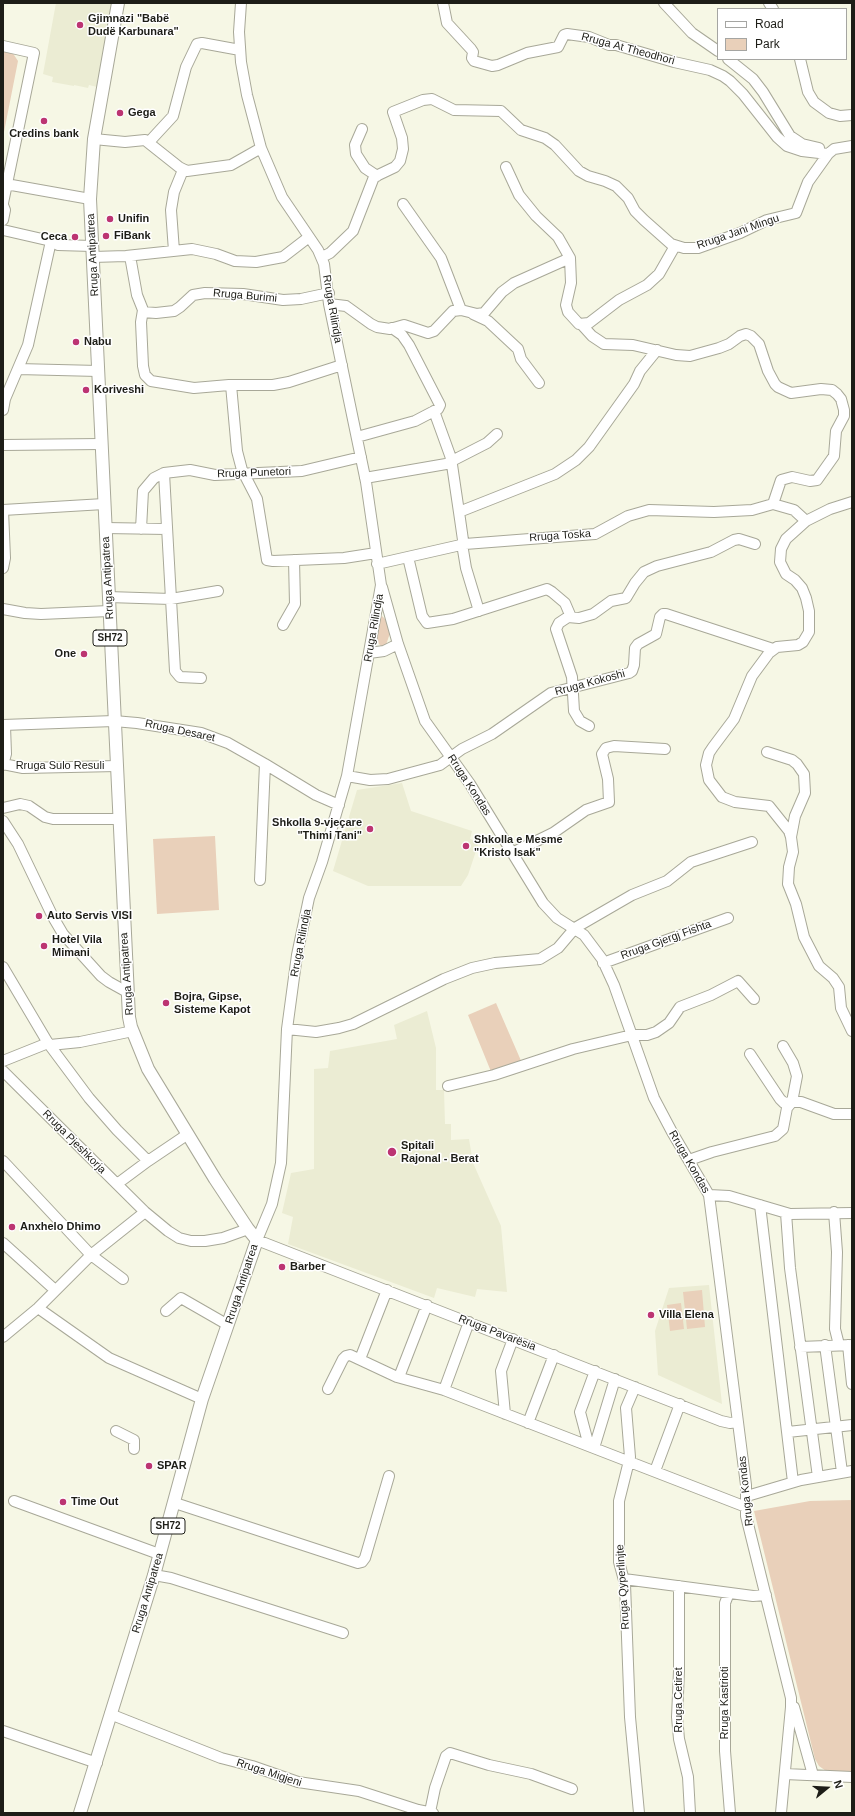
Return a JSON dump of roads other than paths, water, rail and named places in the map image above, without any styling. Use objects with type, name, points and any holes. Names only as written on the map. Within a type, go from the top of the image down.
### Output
[{"type":"main road","name":"Rruga Antipatrea","points":[[80,1813],[97,1763],[110,1714],[154,1575],[175,1503],[202,1399],[257,1240],[248,1229],[148,1069],[133,1032],[129,1017],[90,199],[94,140],[118,3]]},
{"type":"street","name":"Rruga Rilindja","points":[[241,3],[240,50],[247,95],[261,148],[282,197],[322,257],[329,293],[329,304],[365,478],[381,585],[347,776],[309,898],[298,955],[287,1028],[281,1162],[272,1204],[257,1240]]},
{"type":"street","name":"Rruga At Theodhori","points":[[443,3],[447,23],[472,50],[472,58],[474,61],[492,66],[498,65],[528,53],[558,46],[564,35],[567,34],[589,37],[609,45],[616,45],[674,62],[710,70],[723,76],[730,80],[740,90],[777,137],[786,146],[802,151],[830,152]]},
{"type":"street","points":[[664,3],[692,33],[717,50]]},
{"type":"street","points":[[149,142],[172,116],[186,67],[197,44],[202,43],[240,50]]},
{"type":"street","points":[[3,46],[34,53],[7,164],[3,203],[5,210],[3,220]]},
{"type":"street","points":[[729,60],[753,79],[763,92],[785,129],[794,139],[807,145],[830,152],[852,146]]},
{"type":"street","points":[[800,60],[808,92],[814,102],[828,113],[840,116],[852,115]]},
{"type":"street","points":[[322,257],[330,252],[353,231],[371,183],[377,176],[398,164],[402,155],[402,138],[393,115],[394,111],[428,99],[454,110],[497,109],[505,113],[521,130],[545,138],[555,145],[578,170],[588,176],[616,186],[628,198],[638,215],[675,246],[661,270],[653,280],[641,289],[619,300],[589,323],[582,325]]},
{"type":"street","points":[[362,130],[355,145],[356,154],[365,168],[377,176]]},
{"type":"street","points":[[94,140],[125,142],[142,139],[149,142],[183,170],[187,171],[204,170],[231,164],[261,148]]},
{"type":"street","name":"Rruga Jani Mingu","points":[[675,246],[684,248],[698,248],[740,233],[767,220],[796,213],[808,182],[830,152]]},
{"type":"street","points":[[506,167],[519,195],[536,216],[558,237],[570,258],[571,283],[566,306],[568,312],[592,336],[604,344],[633,345],[676,355],[697,355],[729,344],[740,336],[746,334],[751,336],[759,344],[768,371],[774,384],[778,387],[791,392],[821,389],[832,390],[837,394],[844,406],[844,416],[836,431],[834,456],[817,480],[810,481],[792,477],[781,480],[773,504],[794,510],[806,522]]},
{"type":"street","points":[[174,251],[171,210],[174,192],[183,170]]},
{"type":"street","points":[[6,184],[90,199]]},
{"type":"street","points":[[403,204],[441,258],[464,311],[488,321],[518,349],[521,359],[539,383]]},
{"type":"street","points":[[3,230],[51,241],[58,245],[130,256],[192,249],[216,254],[235,261],[256,262],[283,257],[310,237]]},
{"type":"street","points":[[3,410],[5,399],[28,345],[51,241]]},
{"type":"street","points":[[130,256],[137,295],[143,312],[141,322],[143,366],[147,378],[158,383],[194,388],[231,385],[265,385],[289,382],[342,365]]},
{"type":"street","points":[[329,304],[346,306],[374,326],[392,328],[404,326],[425,333],[432,332],[454,311],[464,311],[477,314],[484,313],[502,292],[514,283],[570,258]]},
{"type":"street","name":"Rruga Burimi","points":[[143,312],[156,313],[174,311],[193,295],[205,293],[243,294],[284,300],[301,299],[329,293]]},
{"type":"street","points":[[357,437],[410,423],[438,409],[440,405],[409,346],[402,335],[392,328]]},
{"type":"street","points":[[459,512],[554,474],[576,460],[589,447],[634,384],[640,371],[657,350]]},
{"type":"street","points":[[18,369],[98,371]]},
{"type":"street","points":[[231,385],[236,444],[239,461],[245,474]]},
{"type":"street","points":[[434,411],[452,462],[466,568],[480,611]]},
{"type":"street","points":[[365,478],[437,466],[452,462],[487,443],[497,434]]},
{"type":"street","points":[[3,445],[102,444]]},
{"type":"street","name":"Rruga Punetori","points":[[164,473],[190,470],[215,475],[302,471],[361,457]]},
{"type":"street","points":[[141,529],[143,491],[154,478],[164,473],[175,671],[180,677],[201,678]]},
{"type":"street","name":"Rruga Toska","points":[[245,474],[257,499],[262,519],[267,560],[273,561],[408,557],[462,544],[590,535],[603,531],[628,516],[649,510],[714,512],[752,510],[773,504]]},
{"type":"street","points":[[792,837],[769,806],[735,802],[722,797],[713,787],[706,770],[709,753],[734,719],[752,676],[773,649],[798,645],[804,642],[809,632],[809,611],[802,588],[786,574],[780,562],[781,549],[786,539],[806,522],[830,509],[852,502]]},
{"type":"street","points":[[3,568],[3,510],[104,504]]},
{"type":"street","points":[[105,528],[167,529]]},
{"type":"street","points":[[589,726],[576,717],[570,671],[556,629],[564,619],[570,617],[579,618],[593,614],[611,601],[626,598],[639,577],[644,572],[657,566],[711,552],[734,540],[745,540],[755,544]]},
{"type":"street","points":[[408,557],[422,616],[427,622],[442,622],[547,590],[552,592],[565,603],[570,617]]},
{"type":"street","points":[[283,625],[295,604],[294,560]]},
{"type":"street","name":"Rruga Kondas","points":[[381,585],[398,644],[425,721],[470,784],[549,911],[575,928],[589,940],[604,963],[614,985],[654,1098],[709,1195],[747,1496],[746,1516],[791,1698],[781,1813]]},
{"type":"street","points":[[108,597],[171,599],[218,591]]},
{"type":"street","points":[[3,609],[21,613],[41,614],[109,611]]},
{"type":"street","name":"Rruga Kokoshi","points":[[347,776],[370,780],[388,779],[440,766],[466,746],[492,734],[551,693],[622,676],[632,671],[635,648],[638,644],[656,634],[660,617],[663,614],[773,649]]},
{"type":"street","points":[[369,653],[384,650],[398,644]]},
{"type":"street","name":"Rruga Desaret","points":[[4,726],[114,721],[160,726],[213,737],[265,764],[316,795],[339,805]]},
{"type":"street","points":[[3,764],[6,754],[4,726]]},
{"type":"street","points":[[512,853],[553,833],[586,810],[609,802],[608,779],[602,754],[606,748],[614,746],[665,749]]},
{"type":"street","points":[[767,752],[792,760],[798,764],[804,774],[805,793],[795,816],[792,837],[793,852],[788,867],[788,884],[796,904],[804,937],[816,962],[822,970],[833,978],[839,987],[841,1008],[852,1031]]},
{"type":"street","name":"Rruga Sulo Resuli","points":[[3,764],[23,768],[117,766]]},
{"type":"street","points":[[260,880],[265,764]]},
{"type":"street","points":[[3,808],[20,804],[29,806],[45,817],[54,819],[119,819]]},
{"type":"street","points":[[3,821],[26,859],[53,917],[63,934],[101,976],[108,982],[127,992]]},
{"type":"street","points":[[287,1028],[316,1032],[339,1028],[353,1024],[460,972],[495,963],[540,959],[558,948],[575,928],[632,895],[667,881],[691,862],[752,842]]},
{"type":"street","name":"Rruga Gjergj Fishta","points":[[604,963],[728,918]]},
{"type":"street","points":[[3,967],[49,1044],[89,1098],[117,1130],[148,1161]]},
{"type":"street","points":[[448,1086],[494,1075],[573,1049],[632,1035],[647,1035],[656,1032],[669,1023],[680,1007],[711,996],[738,981],[754,999]]},
{"type":"street","points":[[3,1061],[49,1044],[80,1042],[133,1032]]},
{"type":"street","points":[[690,1160],[712,1152],[775,1136],[783,1129],[787,1108],[792,1102],[797,1076],[793,1063],[783,1046]]},
{"type":"street","points":[[750,1054],[784,1103],[801,1102],[834,1114],[852,1114]]},
{"type":"street","name":"Rruga Pjeshkorja","points":[[3,1071],[145,1212],[168,1231],[179,1238],[191,1241],[223,1238],[248,1229]]},
{"type":"street","points":[[117,1184],[188,1134]]},
{"type":"street","points":[[3,1161],[91,1255],[123,1279]]},
{"type":"street","points":[[709,1195],[729,1196],[786,1213],[852,1213]]},
{"type":"street","points":[[760,1206],[793,1482]]},
{"type":"street","points":[[3,1337],[38,1308],[91,1255],[145,1212]]},
{"type":"street","points":[[834,1212],[837,1252],[835,1329],[846,1345],[852,1384]]},
{"type":"street","points":[[786,1213],[790,1268],[818,1477]]},
{"type":"street","name":"Rruga Pavarësia","points":[[257,1240],[726,1422],[738,1422]]},
{"type":"street","points":[[3,1243],[55,1290]]},
{"type":"street","points":[[360,1359],[387,1290]]},
{"type":"street","points":[[166,1311],[181,1298],[228,1325]]},
{"type":"street","points":[[399,1377],[427,1305]]},
{"type":"street","points":[[38,1308],[109,1358],[202,1399]]},
{"type":"street","points":[[444,1390],[470,1322]]},
{"type":"street","points":[[505,1414],[501,1371],[513,1339]]},
{"type":"street","points":[[800,1347],[846,1345]]},
{"type":"street","points":[[825,1346],[842,1472]]},
{"type":"street","points":[[328,1389],[344,1357],[350,1355],[399,1377],[444,1390],[746,1507]]},
{"type":"street","points":[[528,1423],[554,1355]]},
{"type":"street","points":[[591,1447],[580,1412],[595,1371]]},
{"type":"street","points":[[591,1447],[615,1379]]},
{"type":"street","name":"Rruga Qyperlinjte","points":[[635,1387],[626,1408],[629,1461],[619,1501],[619,1562],[624,1579],[630,1717],[639,1813]]},
{"type":"street","points":[[655,1471],[680,1404]]},
{"type":"street","points":[[788,1432],[852,1425]]},
{"type":"street","points":[[116,1431],[134,1440],[134,1449]]},
{"type":"street","points":[[747,1496],[793,1482],[852,1471]]},
{"type":"street","points":[[175,1503],[358,1563],[362,1562],[365,1558],[388,1476]]},
{"type":"street","points":[[14,1501],[160,1554]]},
{"type":"street","points":[[154,1575],[178,1580],[343,1633]]},
{"type":"street","points":[[624,1579],[753,1596],[766,1595]]},
{"type":"street","name":"Rruga Cetiret","points":[[679,1586],[679,1671],[677,1717],[679,1739],[688,1777],[690,1813]]},
{"type":"street","name":"Rruga Kastrioti","points":[[729,1593],[725,1603],[725,1728],[726,1769],[730,1813]]},
{"type":"street","points":[[791,1698],[813,1775]]},
{"type":"street","name":"Rruga Migjeni","points":[[110,1714],[221,1758],[252,1766],[298,1782],[359,1791],[432,1813]]},
{"type":"street","points":[[3,1731],[97,1763]]},
{"type":"street","points":[[432,1813],[436,1788],[446,1756],[450,1753],[489,1765],[531,1774],[572,1789]]},
{"type":"street","points":[[785,1774],[852,1777]]},
{"type":"place","name":"Gjimnazi \"Babë Dudë Karbunara\"","points":[[80,25]]},
{"type":"place","name":"Gega","points":[[120,113]]},
{"type":"place","name":"Credins bank","points":[[44,121]]},
{"type":"place","name":"Unifin","points":[[110,219]]},
{"type":"place","name":"FiBank","points":[[106,236]]},
{"type":"place","name":"Ceca","points":[[75,237]]},
{"type":"place","name":"Nabu","points":[[76,342]]},
{"type":"place","name":"Koriveshi","points":[[86,390]]},
{"type":"place","name":"One","points":[[84,654]]},
{"type":"place","name":"Shkolla 9-vjeçare \"Thimi Tani\"","points":[[370,829]]},
{"type":"place","name":"Shkolla e Mesme \"Kristo Isak\"","points":[[466,846]]},
{"type":"place","name":"Auto Servis VISI","points":[[39,916]]},
{"type":"place","name":"Hotel Vila Mimani","points":[[44,946]]},
{"type":"place","name":"Bojra, Gipse, Sisteme Kapot","points":[[166,1003]]},
{"type":"place","name":"Spitali Rajonal - Berat","points":[[392,1152]]},
{"type":"place","name":"Anxhelo Dhimo","points":[[12,1227]]},
{"type":"place","name":"Barber","points":[[282,1267]]},
{"type":"place","name":"Villa Elena","points":[[651,1315]]},
{"type":"place","name":"SPAR","points":[[149,1466]]},
{"type":"place","name":"Time Out","points":[[63,1502]]}]
